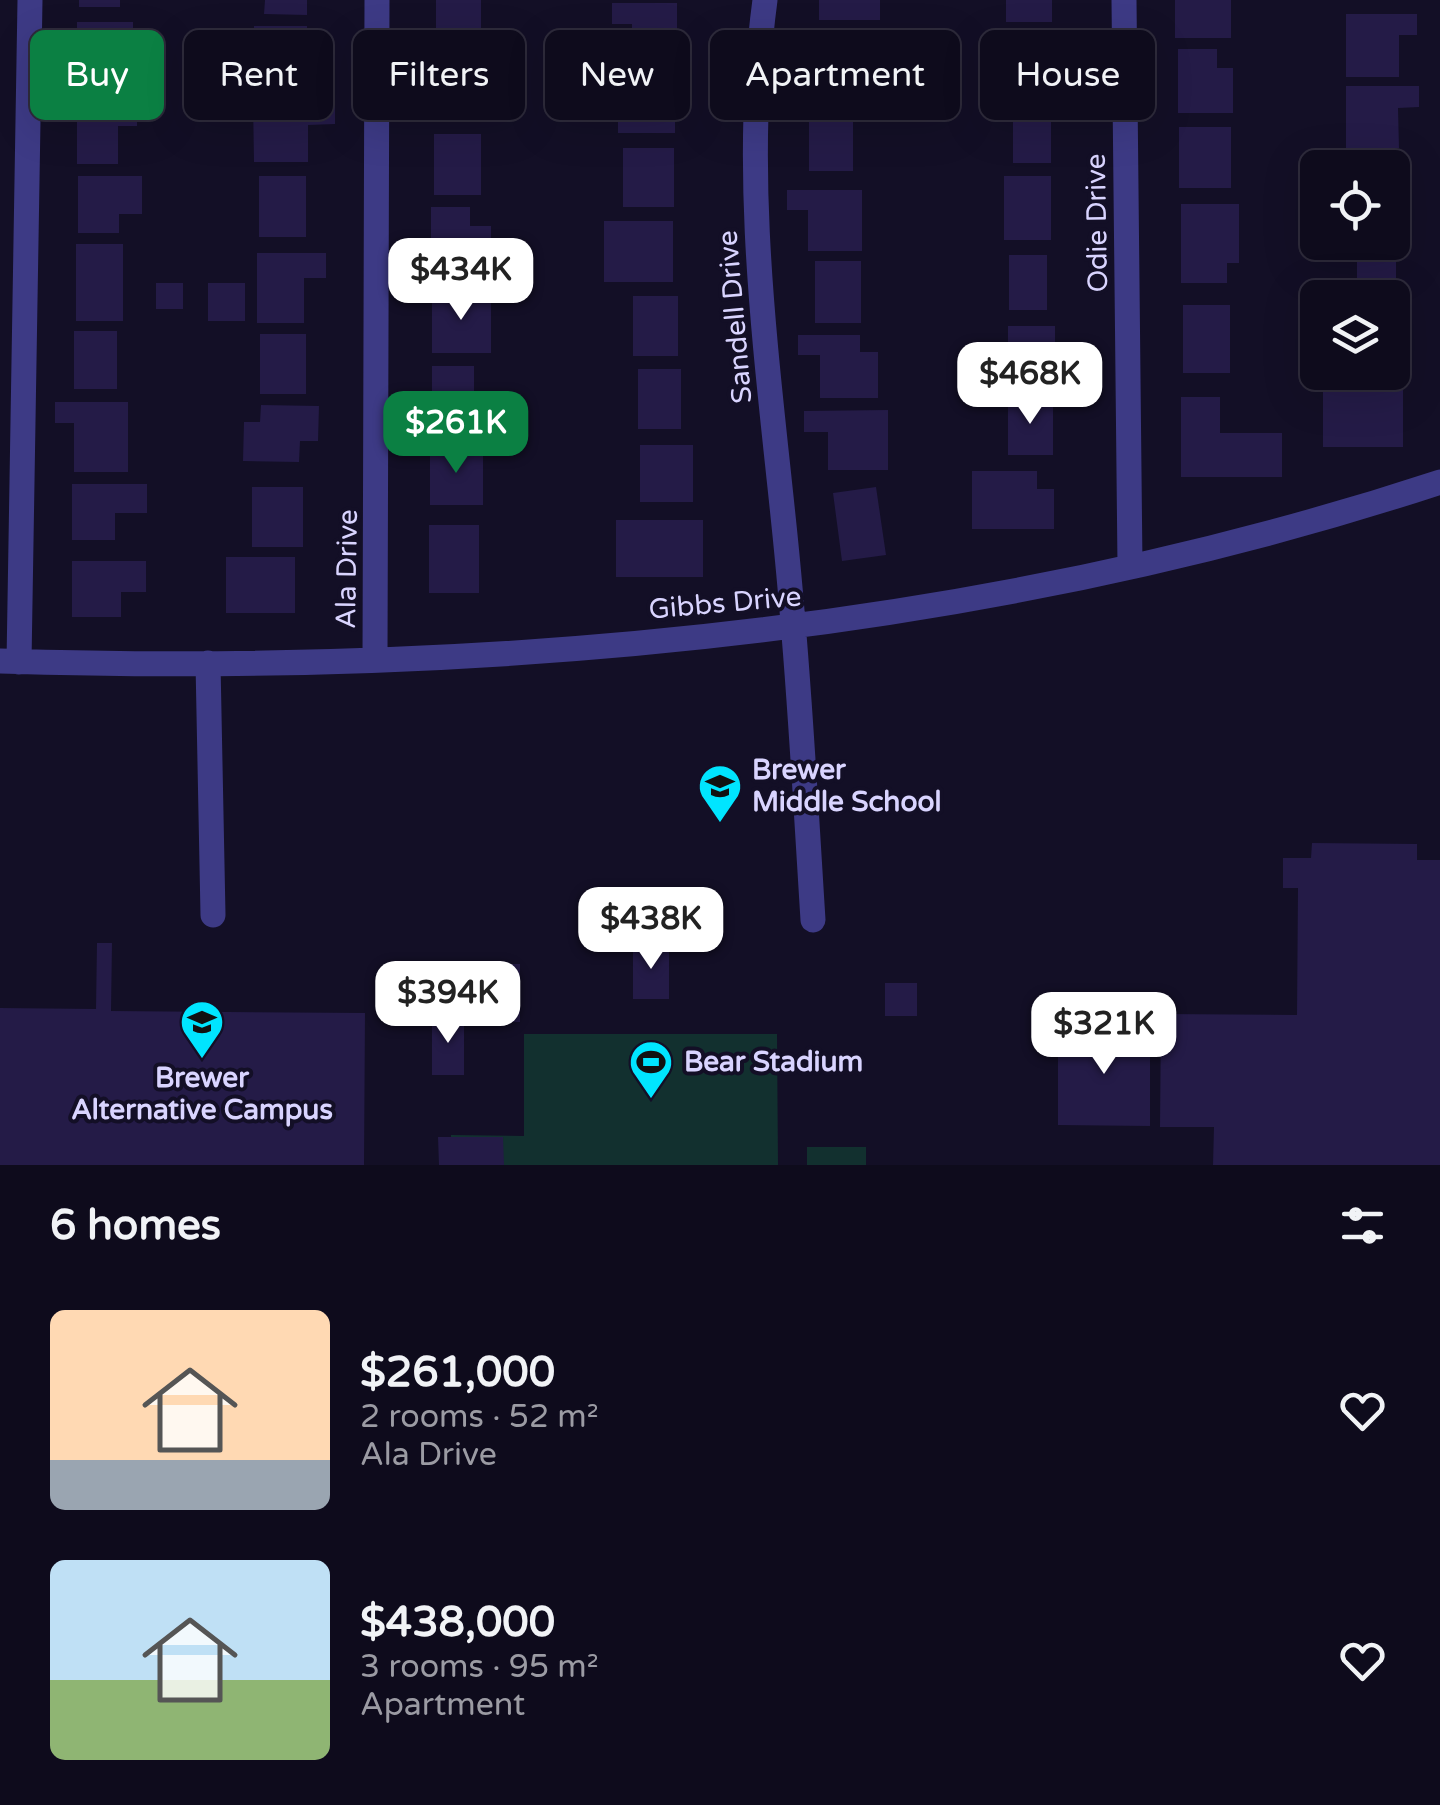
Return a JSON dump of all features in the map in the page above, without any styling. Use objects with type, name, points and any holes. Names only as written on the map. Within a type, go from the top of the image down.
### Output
[{"type":"street","points":[[10,661],[30,0]]},
{"type":"street","name":"Ala Drive","points":[[375,659],[377,0]]},
{"type":"street","name":"Sandell Drive","points":[[765,0],[754,82],[756,225],[794,628],[813,920]]},
{"type":"street","name":"Odie Drive","points":[[1124,0],[1130,566]]},
{"type":"street","name":"Gibbs Drive","points":[[10,661],[208,663],[375,659],[794,628],[1130,566],[1328,519],[1440,482]]},
{"type":"street","points":[[208,663],[214,915]]},
{"type":"green space","name":"Bear Stadium","points":[[524,1034],[777,1034],[778,1165],[450,1165],[451,1135],[524,1136]]},
{"type":"green space","points":[[807,1147],[866,1147],[866,1165],[807,1165]]},
{"type":"building","points":[[79,0],[120,0],[120,7],[79,7]]},
{"type":"building","points":[[265,0],[307,0],[307,15],[264,14]]},
{"type":"building","points":[[436,0],[481,0],[481,30],[436,30]]},
{"type":"building","points":[[819,0],[880,0],[880,20],[819,20]]},
{"type":"building","points":[[1006,0],[1052,0],[1052,22],[1006,22]]},
{"type":"building","points":[[1175,0],[1231,0],[1231,38],[1175,38]]},
{"type":"building","points":[[612,3],[677,3],[677,30],[632,30],[632,24],[612,24]]},
{"type":"building","points":[[1346,14],[1417,14],[1417,35],[1399,35],[1399,77],[1346,77]]},
{"type":"building","points":[[77,22],[133,22],[133,30],[77,30]]},
{"type":"building","points":[[254,26],[307,26],[307,30],[254,30]]},
{"type":"building","points":[[1178,49],[1217,49],[1217,68],[1233,68],[1233,113],[1178,113]]},
{"type":"building","points":[[1346,86],[1419,86],[1419,107],[1398,108],[1399,148],[1346,148]]},
{"type":"building","points":[[333,100],[335,124],[308,125],[308,162],[254,162],[253,120],[333,120]]},
{"type":"building","points":[[77,120],[137,120],[137,126],[118,126],[118,164],[77,164]]},
{"type":"building","points":[[618,120],[675,120],[675,133],[618,133]]},
{"type":"building","points":[[809,120],[853,120],[853,171],[809,171]]},
{"type":"building","points":[[1013,120],[1051,120],[1051,163],[1013,163]]},
{"type":"building","points":[[1179,127],[1231,127],[1231,188],[1179,188]]},
{"type":"building","points":[[434,134],[481,134],[481,195],[434,195]]},
{"type":"building","points":[[623,148],[674,148],[674,207],[623,207]]},
{"type":"building","points":[[78,176],[142,176],[142,214],[119,214],[119,233],[78,233]]},
{"type":"building","points":[[259,176],[306,176],[306,237],[259,237]]},
{"type":"building","points":[[1004,176],[1051,176],[1051,240],[1004,240]]},
{"type":"building","points":[[787,190],[862,190],[862,251],[808,251],[808,210],[787,210]]},
{"type":"building","points":[[1181,204],[1239,204],[1239,263],[1227,263],[1227,283],[1181,283]]},
{"type":"building","points":[[431,207],[470,207],[470,226],[491,226],[491,281],[431,281]]},
{"type":"building","points":[[604,221],[673,221],[673,282],[604,282]]},
{"type":"building","points":[[76,244],[123,244],[123,321],[76,321]]},
{"type":"building","points":[[257,253],[326,253],[326,278],[304,278],[304,323],[257,323]]},
{"type":"building","points":[[1009,255],[1047,255],[1047,310],[1009,310]]},
{"type":"building","points":[[1357,260],[1396,260],[1396,280],[1357,280]]},
{"type":"building","points":[[815,261],[861,261],[861,323],[815,323]]},
{"type":"building","points":[[156,283],[183,283],[183,309],[156,309]]},
{"type":"building","points":[[208,283],[245,283],[245,321],[208,321]]},
{"type":"building","points":[[432,293],[491,293],[491,353],[432,353]]},
{"type":"building","points":[[633,296],[678,296],[678,356],[633,356]]},
{"type":"building","points":[[1183,305],[1230,305],[1230,373],[1183,373]]},
{"type":"building","points":[[1008,326],[1055,326],[1055,385],[1008,385]]},
{"type":"building","points":[[74,331],[117,331],[117,389],[74,389]]},
{"type":"building","points":[[260,334],[306,334],[306,394],[260,394]]},
{"type":"building","points":[[798,335],[860,335],[860,352],[878,352],[878,398],[820,398],[820,355],[798,355]]},
{"type":"building","points":[[432,366],[474,366],[474,434],[432,434]]},
{"type":"building","points":[[638,369],[681,369],[681,429],[638,429]]},
{"type":"building","points":[[1323,390],[1403,390],[1403,447],[1323,447]]},
{"type":"building","points":[[1181,397],[1220,397],[1220,433],[1282,433],[1282,477],[1181,477]]},
{"type":"building","points":[[1008,399],[1053,399],[1053,455],[1008,455]]},
{"type":"building","points":[[55,402],[128,402],[128,472],[74,472],[74,423],[55,423]]},
{"type":"building","points":[[261,405],[319,406],[318,441],[300,441],[299,462],[243,461],[244,422],[260,422]]},
{"type":"building","points":[[888,410],[888,470],[828,470],[828,432],[804,432],[804,411]]},
{"type":"building","points":[[640,445],[693,445],[693,502],[640,502]]},
{"type":"building","points":[[430,447],[483,447],[483,505],[430,505]]},
{"type":"building","points":[[972,471],[1037,471],[1037,489],[1054,489],[1054,529],[972,529]]},
{"type":"building","points":[[72,484],[147,484],[147,513],[115,513],[115,540],[72,540]]},
{"type":"building","points":[[252,487],[303,487],[303,547],[252,547]]},
{"type":"building","points":[[876,487],[886,555],[842,561],[833,493]]},
{"type":"building","points":[[616,520],[703,520],[703,577],[616,577]]},
{"type":"building","points":[[429,525],[479,525],[479,593],[429,593]]},
{"type":"building","points":[[226,557],[295,557],[295,613],[226,613]]},
{"type":"building","points":[[72,561],[146,561],[146,592],[121,592],[121,617],[72,617]]},
{"type":"building","points":[[1312,843],[1417,844],[1417,860],[1440,860],[1440,1165],[1213,1165],[1214,1127],[1160,1127],[1161,1014],[1297,1015],[1298,888],[1283,888],[1283,858],[1311,858]]},
{"type":"building","name":"Brewer Alternative Campus","points":[[97,943],[112,943],[111,1011],[365,1013],[364,1165],[0,1165],[0,1008],[96,1009]]},
{"type":"building","points":[[633,944],[669,944],[669,999],[633,999]]},
{"type":"building","points":[[482,964],[520,964],[520,1022],[482,1022]]},
{"type":"building","points":[[885,983],[917,983],[917,1016],[885,1016]]},
{"type":"building","points":[[432,1018],[464,1018],[464,1075],[432,1075]]},
{"type":"building","points":[[1058,1028],[1150,1028],[1150,1126],[1058,1125]]},
{"type":"building","points":[[438,1137],[503,1137],[504,1165],[439,1165]]},
{"type":"place","name":"Brewer Middle School","points":[[720,824]]},
{"type":"place","name":"Brewer Alternative Campus","points":[[202,1060]]},
{"type":"place","name":"Bear Stadium","points":[[651,1100]]}]
